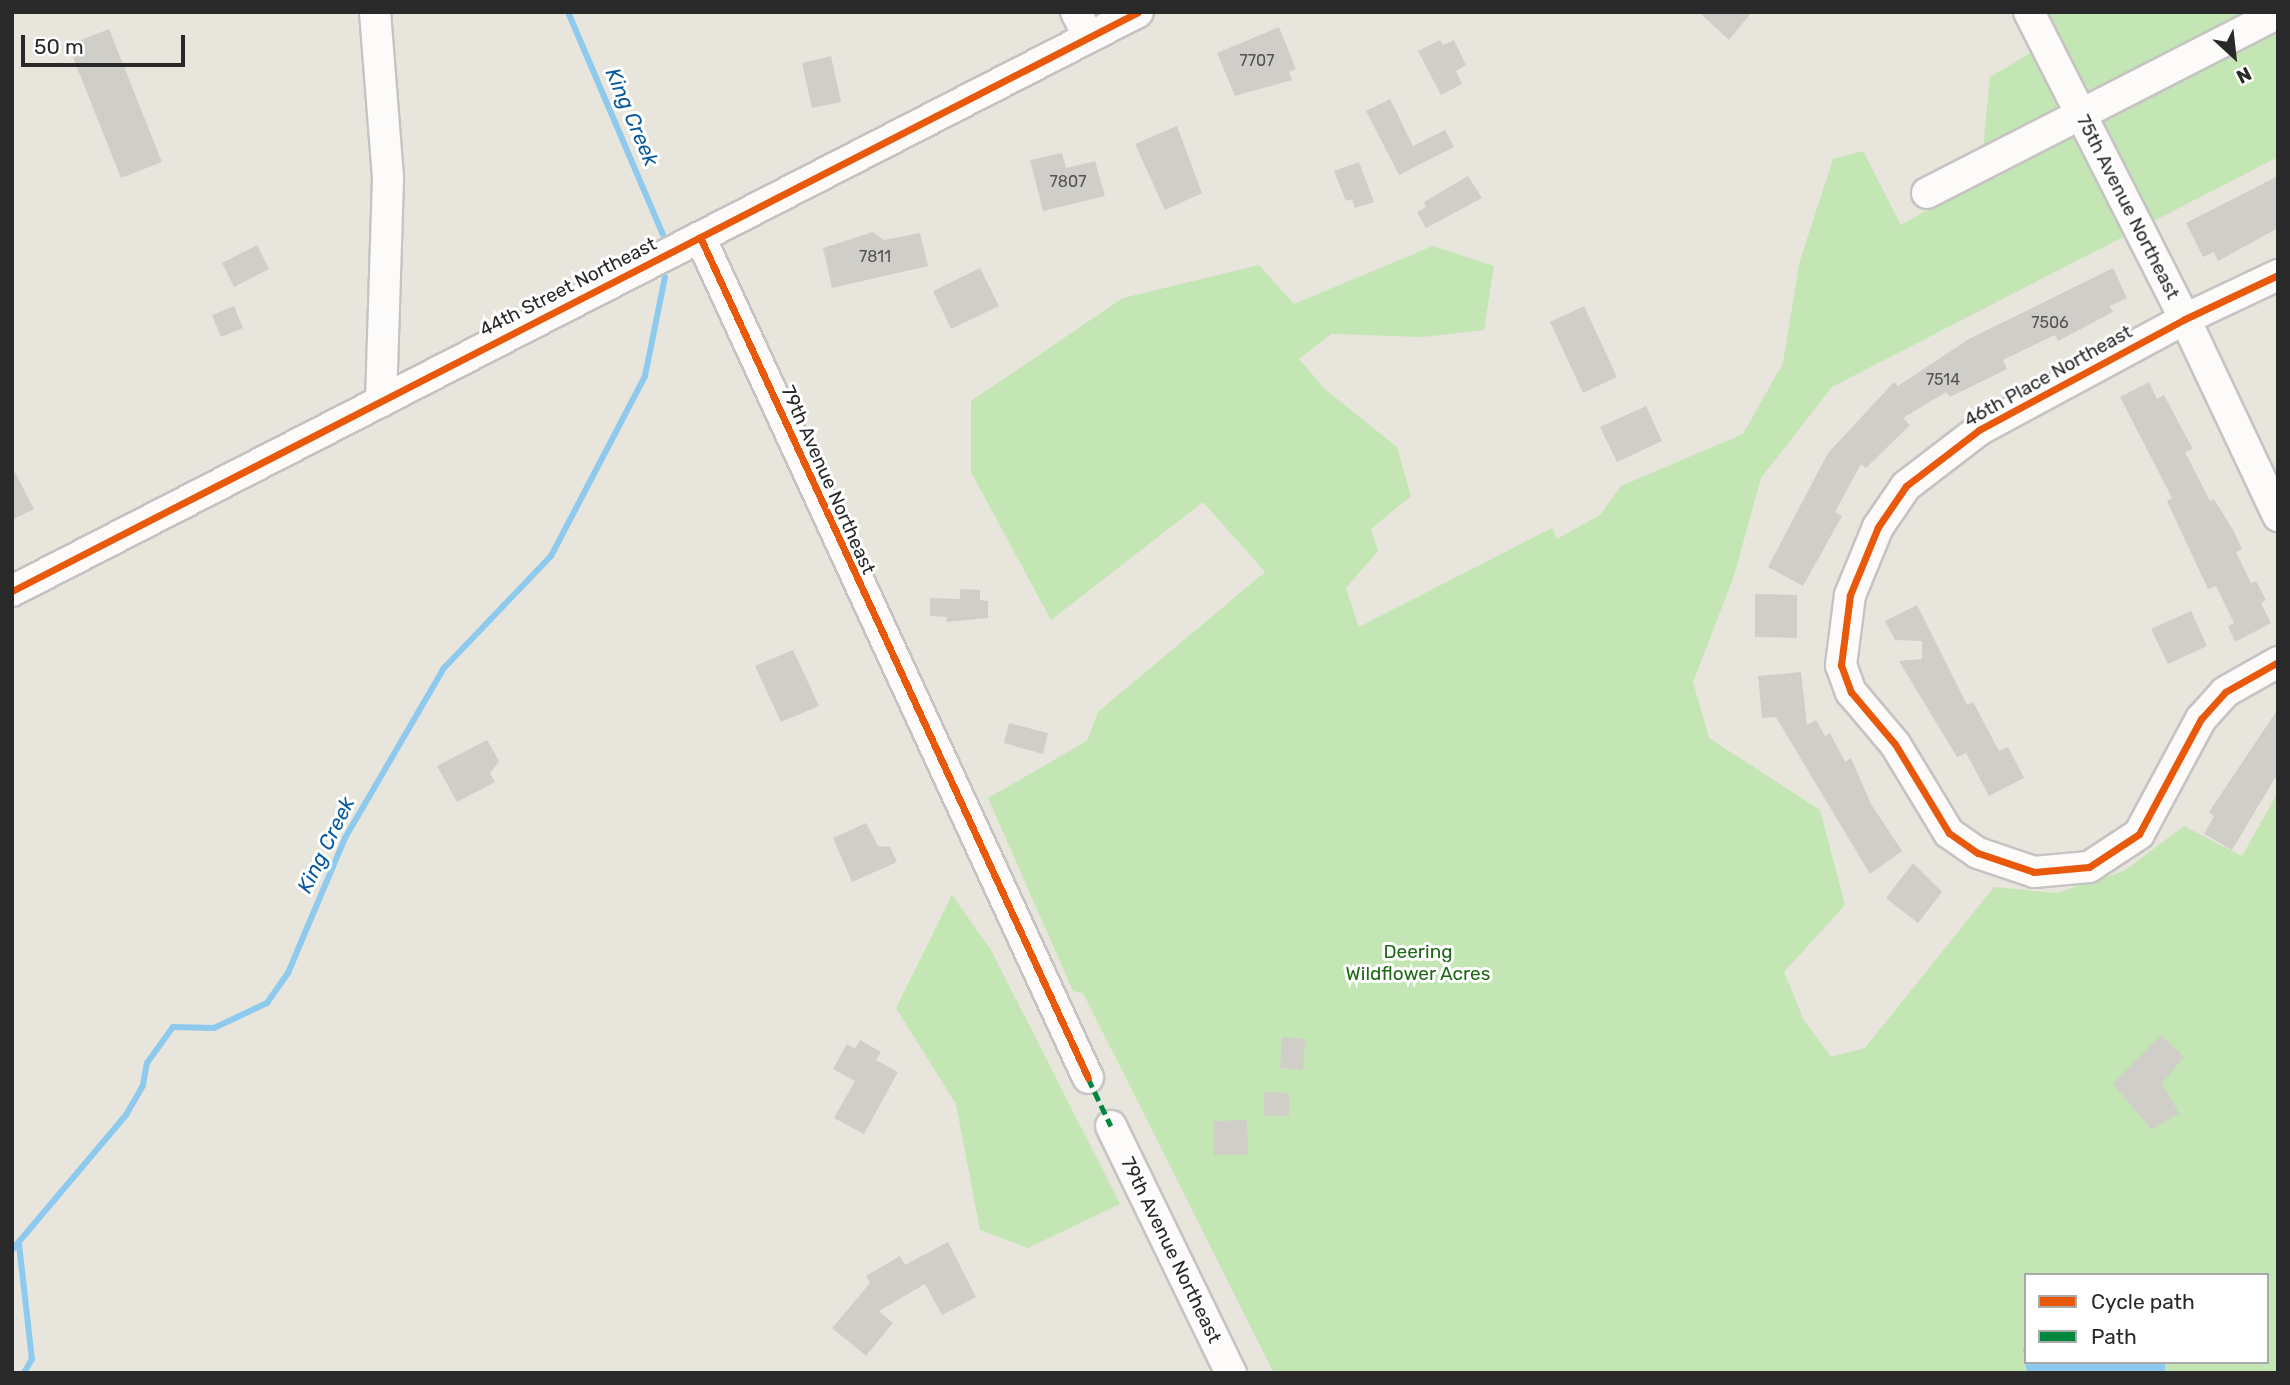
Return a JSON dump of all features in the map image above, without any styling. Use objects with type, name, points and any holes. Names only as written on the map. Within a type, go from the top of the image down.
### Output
[{"type":"street","points":[[375,12],[388,179],[381,402]]},
{"type":"street","name":"44th Street Northeast","points":[[12,591],[699,237],[1082,25],[1138,12]]},
{"type":"street","name":"75th Avenue Northeast","points":[[2029,12],[2185,318],[2278,516]]},
{"type":"street","points":[[1927,192],[2278,13]]},
{"type":"street","name":"79th Avenue Northeast","points":[[699,237],[1088,1078]]},
{"type":"street","name":"46th Place Northeast","points":[[2278,275],[2185,318],[1979,430],[1906,486],[1878,527],[1843,627],[1841,664],[1851,692],[1895,744],[1949,834],[2006,866],[2066,871],[2115,854],[2140,834],[2201,719],[2225,692],[2278,662]]},
{"type":"street","name":"79th Avenue Northeast","points":[[1111,1126],[1231,1373]]},
{"type":"green space","name":"Deering Wildflower Acres","points":[[2024,12],[2278,12],[2278,157],[1832,387],[1761,478],[1734,576],[1693,682],[1709,738],[1820,810],[1845,905],[1784,972],[1804,1020],[1831,1057],[1865,1048],[1994,887],[2056,893],[2124,871],[2184,826],[2242,856],[2278,792],[2278,1373],[1274,1373],[1083,993],[1073,991],[988,798],[1087,741],[1098,712],[1265,572],[1203,502],[1051,620],[971,472],[971,401],[1123,298],[1259,265],[1294,304],[1433,246],[1494,266],[1484,330],[1423,337],[1331,334],[1299,359],[1326,390],[1397,447],[1411,496],[1371,529],[1378,551],[1346,588],[1359,627],[1552,528],[1557,539],[1600,515],[1621,486],[1743,434],[1783,363],[1799,264],[1833,159],[1863,151],[1901,225],[1980,179],[1990,77],[2044,45]]},
{"type":"green space","points":[[952,895],[991,950],[1120,1204],[1028,1248],[980,1230],[956,1104],[896,1008]]},
{"type":"water","points":[[2026,1364],[2165,1364],[2165,1373],[2027,1373]]},
{"type":"building","points":[[1699,12],[1752,12],[1729,40]]},
{"type":"building","points":[[1279,27],[1296,69],[1289,72],[1292,80],[1235,96],[1217,53]]},
{"type":"building","points":[[109,29],[162,162],[121,178],[68,45]]},
{"type":"building","points":[[1440,40],[1443,45],[1454,40],[1466,65],[1456,71],[1462,84],[1441,95],[1418,51]]},
{"type":"building","points":[[831,56],[841,102],[812,108],[802,63]]},
{"type":"building","points":[[1390,99],[1413,146],[1445,130],[1454,147],[1399,175],[1366,111]]},
{"type":"building","points":[[1177,126],[1202,193],[1165,210],[1135,144]]},
{"type":"building","points":[[1062,153],[1066,168],[1095,161],[1105,196],[1043,211],[1030,160]]},
{"type":"building","points":[[1359,162],[1374,202],[1355,208],[1352,199],[1346,201],[1334,171]]},
{"type":"building","points":[[1468,176],[1482,198],[1426,228],[1417,212],[1426,207],[1424,202]]},
{"type":"building","points":[[2278,176],[2278,228],[2218,261],[2214,252],[2203,257],[2186,223]]},
{"type":"building","points":[[873,232],[884,240],[920,233],[928,266],[832,288],[823,248]]},
{"type":"building","points":[[257,245],[269,269],[234,287],[222,263]]},
{"type":"building","points":[[980,268],[999,306],[951,329],[933,291]]},
{"type":"building","points":[[2113,268],[2127,298],[2110,306],[2113,312],[2058,341],[2055,335],[2003,360],[2007,369],[1950,397],[1946,392],[1903,418],[1910,425],[1866,468],[1861,464],[1835,512],[1842,516],[1803,586],[1768,567],[1828,453],[1894,382],[1898,386],[1969,339]]},
{"type":"building","points":[[234,306],[243,328],[221,337],[212,315]]},
{"type":"building","points":[[1584,306],[1617,377],[1583,393],[1550,322]]},
{"type":"building","points":[[2149,382],[2157,399],[2164,395],[2193,449],[2185,452],[2210,501],[2214,499],[2233,530],[2242,549],[2236,552],[2251,583],[2256,581],[2266,600],[2261,603],[2271,623],[2235,642],[2228,626],[2234,623],[2216,586],[2208,589],[2167,501],[2172,498],[2120,397]]},
{"type":"building","points":[[1646,406],[1662,441],[1617,462],[1600,427]]},
{"type":"building","points":[[12,467],[34,509],[12,520]]},
{"type":"building","points":[[960,589],[980,590],[980,600],[988,601],[988,618],[946,622],[947,617],[930,616],[930,598],[960,599]]},
{"type":"building","points":[[1755,594],[1797,595],[1797,638],[1755,637]]},
{"type":"building","points":[[1917,605],[1967,705],[1973,702],[1999,751],[2008,747],[2024,778],[1989,796],[1966,753],[1957,757],[1899,661],[1922,659],[1922,641],[1895,640],[1885,621]]},
{"type":"building","points":[[2191,611],[2207,646],[2168,664],[2151,629]]},
{"type":"building","points":[[793,650],[819,706],[781,722],[755,666]]},
{"type":"building","points":[[1801,672],[1807,725],[1816,720],[1825,736],[1830,733],[1845,762],[1851,758],[1871,804],[1902,851],[1870,874],[1776,717],[1762,718],[1758,676]]},
{"type":"building","points":[[2278,709],[2278,773],[2232,850],[2204,834],[2214,816],[2209,812]]},
{"type":"building","points":[[1009,723],[1048,733],[1043,754],[1004,743]]},
{"type":"building","points":[[487,740],[499,761],[490,773],[495,782],[457,802],[437,766]]},
{"type":"building","points":[[866,823],[878,846],[890,847],[897,862],[852,882],[833,838]]},
{"type":"building","points":[[1913,863],[1942,892],[1918,923],[1886,898]]},
{"type":"building","points":[[2161,1035],[2184,1057],[2162,1084],[2179,1113],[2152,1130],[2113,1084]]},
{"type":"building","points":[[1282,1037],[1305,1039],[1303,1070],[1280,1068]]},
{"type":"building","points":[[860,1040],[881,1052],[876,1060],[898,1072],[864,1134],[834,1118],[855,1081],[833,1069],[847,1044],[855,1049]]},
{"type":"building","points":[[1264,1092],[1289,1093],[1289,1116],[1264,1116]]},
{"type":"building","points":[[1247,1120],[1248,1155],[1214,1155],[1214,1121]]},
{"type":"building","points":[[948,1242],[976,1297],[942,1315],[925,1284],[879,1311],[893,1323],[866,1356],[832,1328],[870,1283],[866,1276],[900,1256],[905,1265]]},
{"type":"waterway","name":"King Creek","points":[[568,12],[663,235]]},
{"type":"waterway","name":"King Creek","points":[[12,1250],[126,1115],[143,1085],[147,1063],[173,1027],[214,1028],[267,1003],[288,973],[345,838],[444,668],[551,556],[645,376],[665,277]]},
{"type":"waterway","name":"King Creek","points":[[19,1244],[32,1359],[24,1373]]},
{"type":"marked path","points":[[1088,1078],[1111,1126]]},
{"type":"cycle path","points":[[12,591],[1138,12]]},
{"type":"cycle path","points":[[700,237],[1088,1078]]},
{"type":"cycle path","points":[[2278,275],[2185,319],[1979,430],[1906,486],[1878,527],[1850,595],[1841,665],[1851,692],[1895,744],[1949,833],[1978,853],[2034,872],[2089,867],[2139,834],[2201,719],[2225,692],[2278,662]]}]
